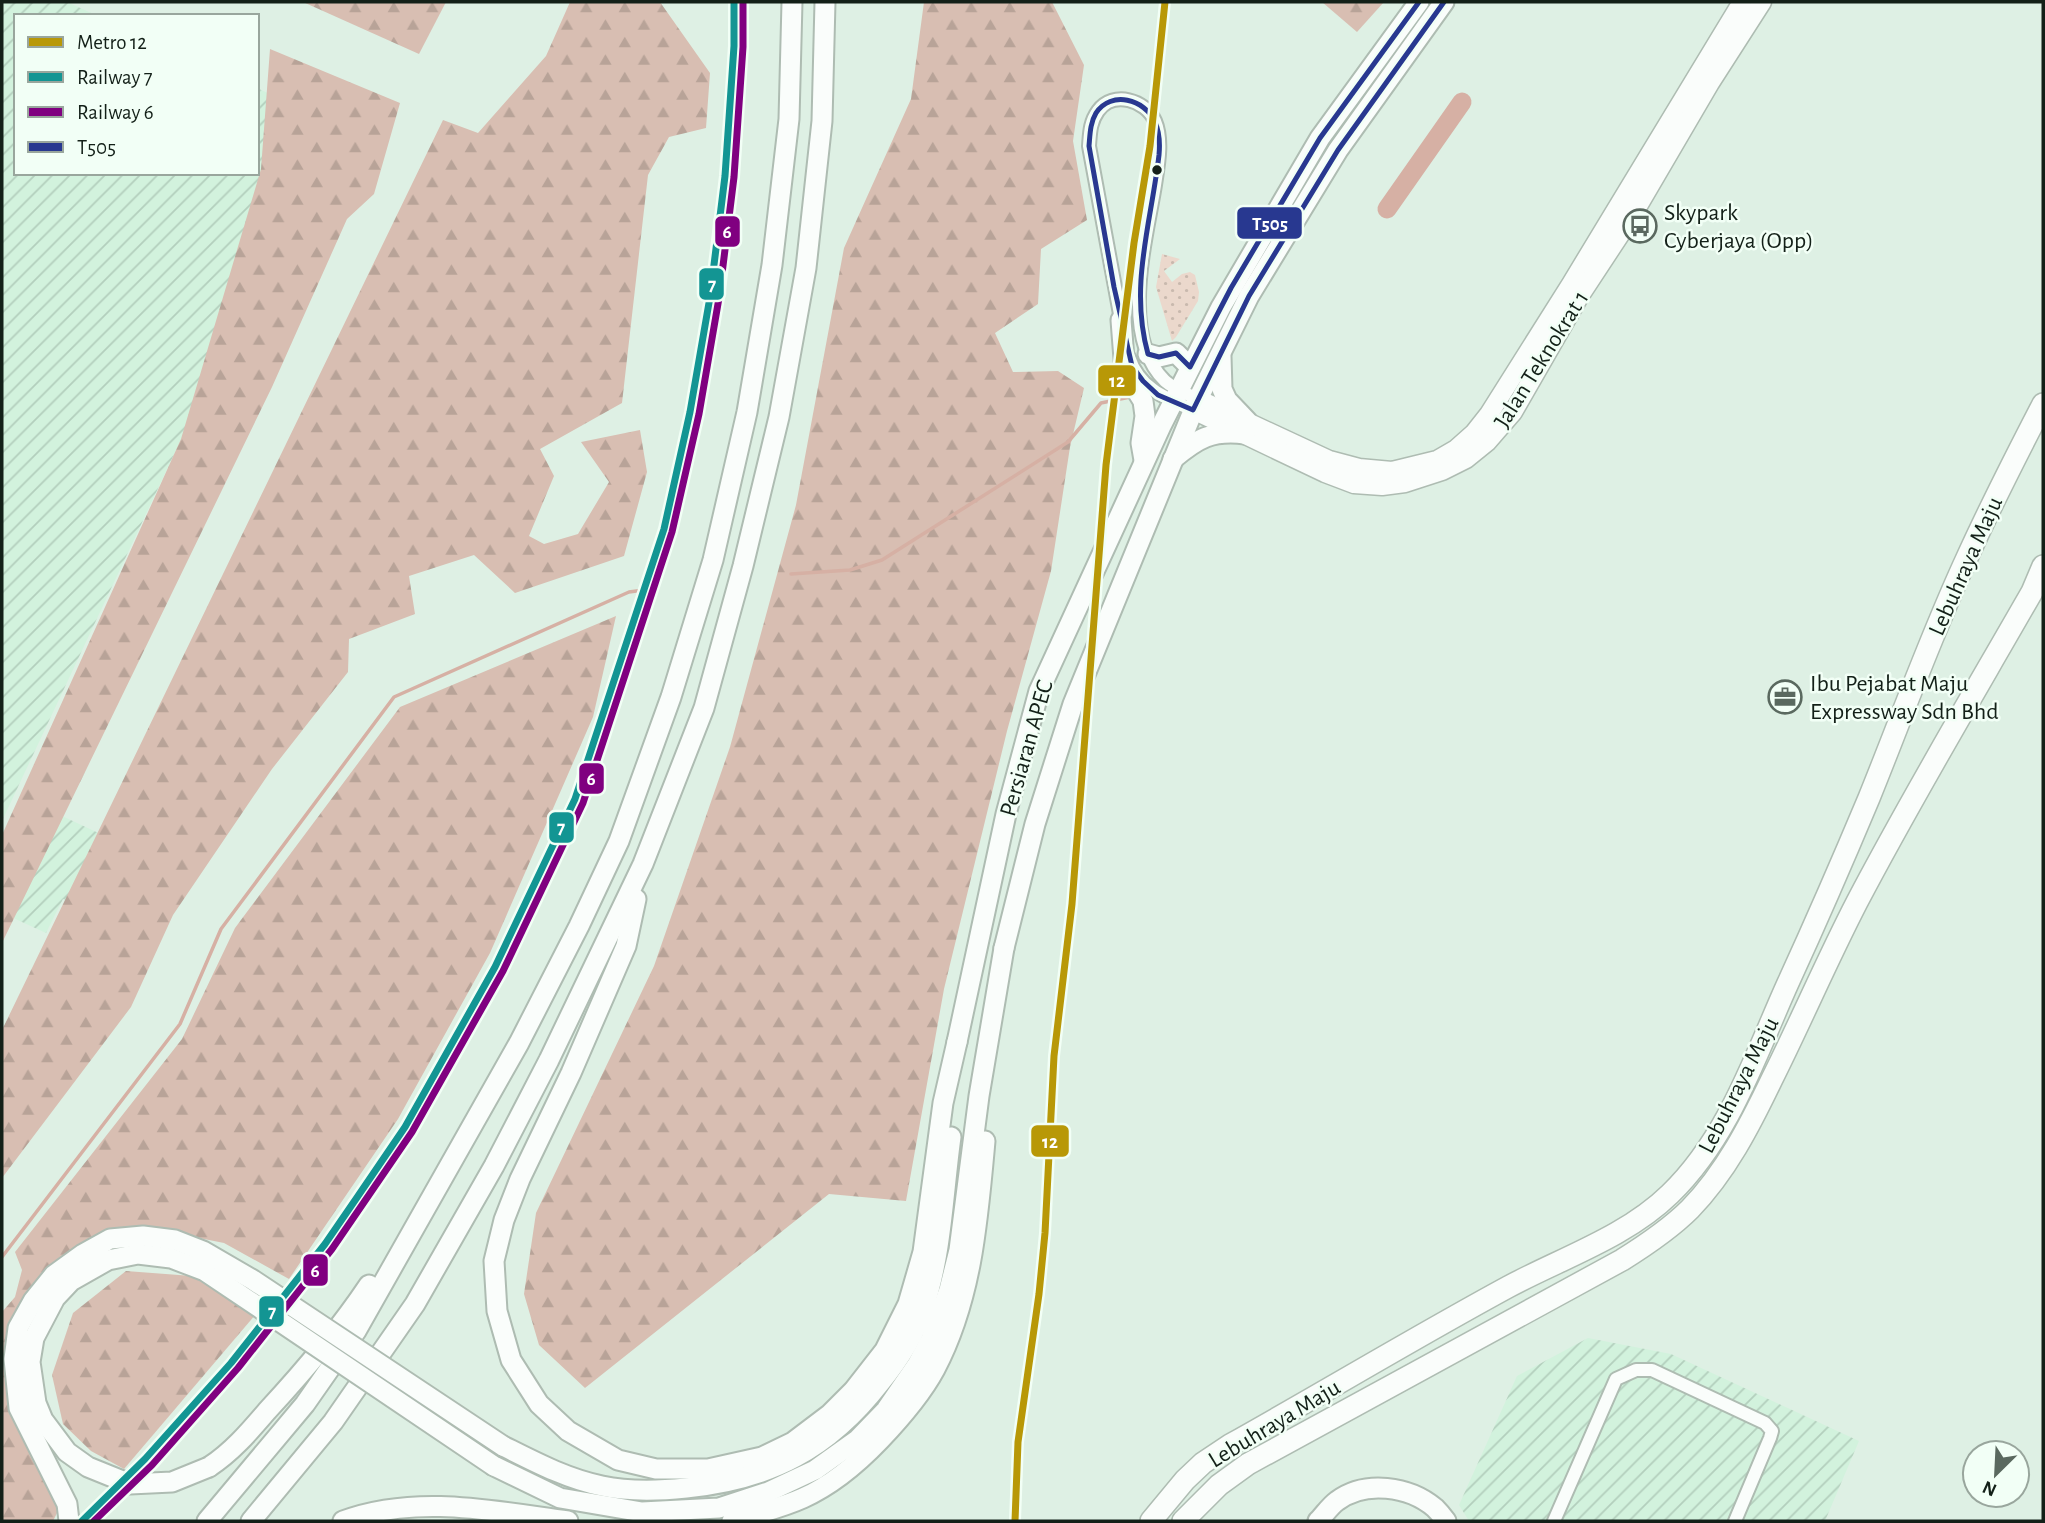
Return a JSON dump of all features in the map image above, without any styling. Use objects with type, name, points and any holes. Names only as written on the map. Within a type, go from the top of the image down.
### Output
[{"type":"highway","name":"Lebuhraya Maju","points":[[1151,1521],[1185,1480],[1203,1463],[1230,1445],[1509,1287],[1632,1224],[1653,1210],[1697,1164],[1720,1131],[1739,1093],[1868,800],[1964,563],[2043,404]]},
{"type":"highway","name":"Lebuhraya Maju","points":[[1182,1521],[1219,1485],[1248,1464],[1622,1260],[1650,1242],[1691,1209],[1741,1141],[1856,904],[1902,818],[2032,592],[2043,566]]},
{"type":"main road","points":[[207,1521],[305,1404],[356,1331],[519,1042],[619,841],[671,697],[713,560],[747,412],[772,265],[789,119],[792,2]]},
{"type":"main road","points":[[251,1521],[332,1422],[415,1304],[494,1166],[543,1072],[643,864],[704,708],[743,566],[779,417],[806,268],[821,134],[825,2]]},
{"type":"main road","name":"Persiaran APEC","points":[[957,1042],[1006,814],[1039,691],[1220,307],[1320,138],[1419,2]]},
{"type":"main road","name":"Persiaran APEC","points":[[1004,948],[1035,824],[1073,704],[1195,404],[1249,296],[1338,150],[1444,2]]},
{"type":"main road","name":"Jalan Teknokrat 1","points":[[1246,428],[1329,460],[1359,468],[1392,471],[1437,460],[1456,449],[1474,433],[1503,392],[1572,284],[1742,2]]},
{"type":"main road","name":"Jalan Teknokrat 1","points":[[1195,404],[1354,484],[1382,486],[1405,483],[1443,471],[1466,459],[1487,442],[1513,412],[1580,297],[1762,2]]},
{"type":"main road","points":[[1121,320],[1125,372],[1143,401],[1144,465]]},
{"type":"main road","points":[[1148,354],[1159,357],[1177,353],[1190,367]]},
{"type":"main road","points":[[1171,460],[1195,442],[1214,434],[1246,428],[1222,389],[1221,355]]},
{"type":"main road","points":[[643,864],[626,946],[571,1073],[520,1179],[504,1220],[494,1261],[497,1311],[511,1360],[539,1404],[568,1431],[588,1443],[618,1460],[656,1469],[708,1469],[727,1466],[762,1457],[793,1441],[830,1414],[853,1391],[885,1350],[908,1304],[923,1252],[943,1103],[957,1042]]},
{"type":"main road","points":[[459,1149],[345,1322],[285,1392],[228,1455],[209,1467],[172,1482],[130,1484],[88,1467],[67,1452],[43,1420],[36,1403],[30,1362],[34,1338],[55,1298],[71,1282],[108,1260],[138,1254],[171,1258],[205,1271],[494,1466],[560,1497],[642,1512],[719,1508],[768,1492],[803,1475],[857,1440],[886,1410],[931,1339],[949,1290],[958,1250],[979,1096],[1004,948]]},
{"type":"main road","points":[[756,1521],[826,1485],[869,1451],[900,1419],[934,1371],[946,1345],[965,1291],[971,1262],[1004,948]]},
{"type":"main road","points":[[69,1521],[67,1504],[19,1408],[14,1359],[18,1328],[33,1301],[54,1275],[110,1239],[143,1236],[175,1240],[203,1251],[253,1280],[503,1446],[569,1476],[601,1486],[646,1492],[712,1486],[767,1471],[802,1454],[842,1425],[867,1401],[900,1358],[922,1312],[933,1273],[942,1215],[956,1089],[957,1042]]},
{"type":"main road","points":[[1318,1521],[1336,1501],[1357,1491],[1388,1487],[1435,1508],[1446,1521]]},
{"type":"main road","points":[[732,1521],[802,1498]]},
{"type":"main road","points":[[1336,1521],[1360,1503],[1387,1500],[1407,1506],[1429,1521]]},
{"type":"main road","points":[[343,1521],[417,1506],[476,1508],[563,1521]]},
{"type":"street","points":[[1176,396],[1158,373],[1141,335],[1141,270],[1157,171],[1158,131],[1146,108],[1128,99],[1116,99],[1106,102],[1099,110],[1091,124],[1089,146],[1132,366],[1152,390],[1195,404]]},
{"type":"street","points":[[1554,1521],[1616,1379],[1636,1370],[1652,1370],[1765,1423],[1772,1431],[1735,1521]]},
{"type":"shaded area","points":[[2,2],[67,2],[94,14],[14,14],[14,175],[259,175],[259,89],[330,122],[2,821]]},
{"type":"shaded area","points":[[1162,254],[1180,259],[1164,271],[1172,282],[1182,274],[1190,272],[1195,275],[1199,292],[1198,301],[1172,341],[1156,287]]},
{"type":"shaded area","points":[[60,815],[107,837],[74,904],[63,899],[46,933],[11,917]]},
{"type":"shaded area","points":[[1588,1338],[1671,1354],[1859,1441],[1825,1521],[1469,1521],[1459,1505],[1517,1376]]},
{"type":"green space","points":[[303,2],[446,2],[419,54]]},
{"type":"green space","points":[[570,2],[660,2],[710,73],[706,128],[669,137],[648,175],[622,403],[540,449],[554,476],[529,536],[544,544],[578,534],[609,482],[581,442],[640,430],[647,472],[624,556],[515,593],[474,555],[409,576],[415,614],[349,639],[348,672],[272,769],[173,915],[131,1007],[2,1178],[2,1030],[443,120],[478,133],[546,56]]},
{"type":"green space","points":[[924,2],[1052,2],[1084,65],[1073,141],[1087,220],[1041,249],[1038,304],[995,333],[1013,372],[1058,371],[1084,388],[1070,447],[1051,571],[1007,731],[944,989],[906,1201],[829,1194],[585,1388],[539,1345],[524,1294],[536,1213],[654,966],[730,747],[796,505],[844,248],[911,99]]},
{"type":"green space","points":[[1322,2],[1384,2],[1357,32]]},
{"type":"green space","points":[[270,49],[400,103],[374,194],[347,219],[272,387],[2,943],[2,835],[181,439],[261,169]]},
{"type":"green space","points":[[616,616],[593,717],[490,953],[398,1119],[289,1279],[224,1243],[159,1230],[100,1233],[49,1269],[18,1313],[60,1507],[53,1521],[2,1521],[2,1312],[15,1297],[22,1270],[15,1252],[182,1039],[235,928],[400,707]]},
{"type":"green space","points":[[126,1271],[192,1276],[256,1314],[124,1469],[91,1451],[63,1424],[52,1375],[73,1313]]},
{"type":"waterway","points":[[1387,209],[1462,102]]},
{"type":"waterway","points":[[791,574],[850,570],[882,560],[1068,442],[1101,403],[1130,397]]},
{"type":"waterway","points":[[2,1257],[180,1024],[221,929],[394,697],[629,592],[644,590]]},
{"type":"metro line","name":"12","points":[[1015,1521],[1018,1442],[1045,1233],[1054,1056],[1072,904],[1106,465],[1134,243],[1150,146],[1165,2]]},
{"type":"rail line","name":"7","points":[[82,1521],[145,1459],[231,1363],[325,1244],[358,1196],[405,1127],[495,967],[575,799],[664,529],[690,412],[710,297],[725,176],[734,46],[734,2]]},
{"type":"rail line","name":"6","points":[[94,1521],[152,1465],[238,1368],[332,1249],[412,1132],[503,971],[583,803],[672,532],[699,414],[719,298],[734,177],[743,47],[743,2]]},
{"type":"transit line","name":"T505","points":[[1419,2],[1320,138],[1231,288],[1190,367],[1176,353],[1159,357],[1148,354],[1143,329],[1141,279],[1159,155],[1157,126],[1144,108],[1127,100],[1110,101],[1096,113],[1091,125],[1089,146],[1114,287],[1132,366],[1158,395],[1193,410],[1249,296],[1338,150],[1444,2]]},
{"type":"place","name":"Skypark Cyberjaya (Opp)","points":[[1640,226]]},
{"type":"place","name":"Ibu Pejabat Maju Expressway Sdn Bhd","points":[[1785,697]]}]
